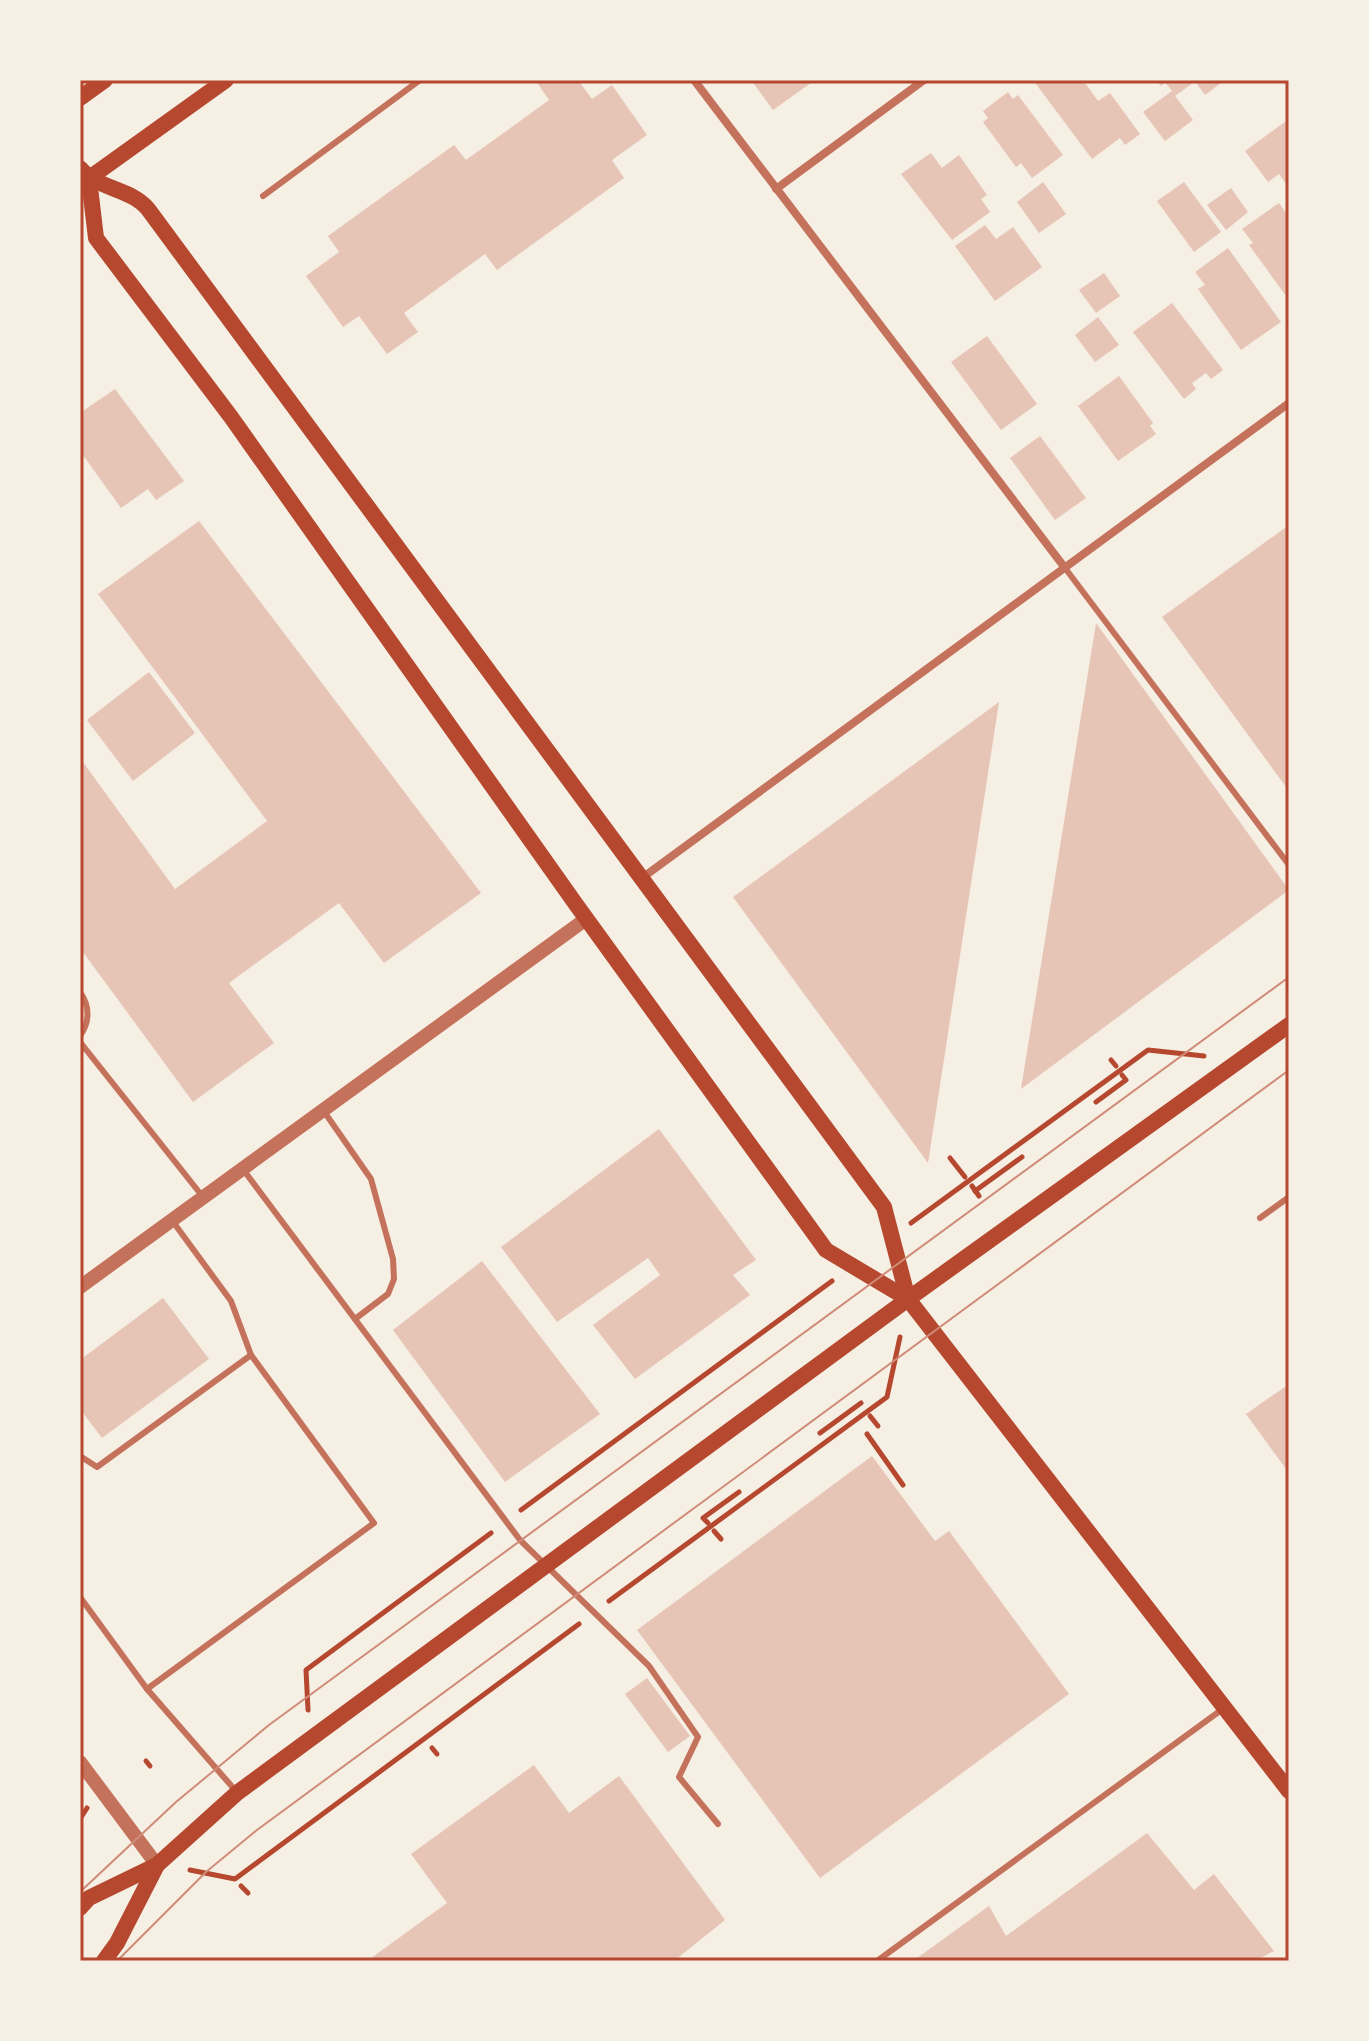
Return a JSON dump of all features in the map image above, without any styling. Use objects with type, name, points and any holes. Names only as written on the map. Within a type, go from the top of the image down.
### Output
[{"type":"main road","points":[[80,98],[105,80]]},
{"type":"main road","points":[[83,177],[226,80]]},
{"type":"main road","points":[[83,177],[142,202],[148,209],[884,1207],[908,1299]]},
{"type":"main road","points":[[83,177],[96,238],[231,417],[586,919],[826,1250],[908,1299],[1289,1791]]},
{"type":"main road","points":[[80,1908],[89,1898],[157,1865],[237,1793],[908,1299],[1289,1025]]},
{"type":"main road","points":[[104,1961],[117,1943],[157,1865]]},
{"type":"street","points":[[694,80],[1065,568]]},
{"type":"street","points":[[776,189],[924,80]]},
{"type":"street","points":[[642,878],[1289,403]]},
{"type":"street","points":[[80,1287],[586,919]]},
{"type":"street","points":[[80,1762],[157,1865]]},
{"type":"lane","points":[[263,196],[420,80]]},
{"type":"lane","points":[[1065,568],[1289,865]]},
{"type":"lane","points":[[80,992],[88,1013],[86,1028],[80,1036]]},
{"type":"lane","points":[[80,1042],[203,1197]]},
{"type":"lane","points":[[323,1109],[371,1179],[393,1259],[394,1279],[388,1294],[355,1319]]},
{"type":"lane","points":[[242,1168],[506,1521],[545,1568],[649,1666],[698,1737],[679,1777],[718,1824]]},
{"type":"lane","points":[[1260,1218],[1289,1197]]},
{"type":"lane","points":[[147,1689],[374,1523],[251,1355],[231,1301],[171,1219]]},
{"type":"lane","points":[[80,1456],[97,1467],[251,1355]]},
{"type":"lane","points":[[80,1597],[147,1689],[237,1793]]},
{"type":"lane","points":[[877,1961],[1224,1708]]},
{"type":"path","points":[[892,1237],[1148,1050],[1241,1060]]},
{"type":"path","points":[[1111,1060],[1116,1066]]},
{"type":"path","points":[[1096,1102],[1126,1080],[1122,1075]]},
{"type":"path","points":[[975,1191],[1022,1157]]},
{"type":"path","points":[[950,1158],[965,1177]]},
{"type":"path","points":[[311,1739],[306,1670],[852,1266]]},
{"type":"path","points":[[157,1865],[235,1879],[887,1397],[908,1299]]},
{"type":"path","points":[[820,1433],[861,1403]]},
{"type":"path","points":[[870,1416],[878,1426]]},
{"type":"path","points":[[867,1434],[903,1485]]},
{"type":"path","points":[[708,1523],[703,1518],[739,1492]]},
{"type":"path","points":[[714,1531],[721,1539]]},
{"type":"path","points":[[432,1748],[437,1754]]},
{"type":"path","points":[[241,1886],[248,1893]]},
{"type":"building","points":[[544,80],[578,80],[592,99],[612,85],[647,135],[612,160],[624,178],[497,270],[485,254],[404,313],[418,332],[387,354],[359,316],[343,327],[306,276],[339,252],[328,236],[454,145],[466,160],[549,100],[538,84]]},
{"type":"building","points":[[751,80],[815,80],[773,110]]},
{"type":"building","points":[[1033,80],[1083,80],[1098,101],[1110,93],[1140,134],[1125,145],[1120,138],[1092,159]]},
{"type":"building","points":[[1156,80],[1193,83],[1175,96],[1193,120],[1165,141],[1143,112],[1172,91],[1165,82],[1161,86]]},
{"type":"building","points":[[1194,80],[1219,80],[1221,83],[1205,95]]},
{"type":"building","points":[[1008,92],[1013,99],[1018,95],[1063,155],[1032,178],[1021,163],[1016,167],[983,122],[988,118],[983,111]]},
{"type":"building","points":[[1289,119],[1289,183],[1286,184],[1279,174],[1268,182],[1245,151]]},
{"type":"building","points":[[931,153],[942,168],[959,155],[987,195],[981,199],[990,212],[952,240],[901,174]]},
{"type":"building","points":[[1043,182],[1066,214],[1039,233],[1017,202]]},
{"type":"building","points":[[1184,182],[1221,232],[1194,252],[1157,201]]},
{"type":"building","points":[[1231,188],[1248,212],[1226,230],[1207,205]]},
{"type":"building","points":[[1279,203],[1289,217],[1289,300],[1249,245],[1253,243],[1242,229]]},
{"type":"building","points":[[985,225],[996,239],[1013,227],[1042,267],[995,301],[955,246]]},
{"type":"building","points":[[1228,248],[1281,322],[1241,350],[1198,289],[1205,285],[1195,272]]},
{"type":"building","points":[[1104,273],[1120,296],[1096,313],[1079,290]]},
{"type":"building","points":[[1172,303],[1223,370],[1211,379],[1206,373],[1192,383],[1196,389],[1184,399],[1133,332]]},
{"type":"building","points":[[1098,317],[1119,345],[1095,362],[1075,335]]},
{"type":"building","points":[[987,336],[1037,404],[1001,430],[951,362]]},
{"type":"building","points":[[1119,376],[1153,423],[1150,426],[1156,434],[1118,461],[1078,406]]},
{"type":"building","points":[[115,389],[184,481],[156,500],[148,489],[121,508],[80,451],[80,413]]},
{"type":"building","points":[[1040,436],[1086,498],[1055,520],[1010,458]]},
{"type":"building","points":[[199,521],[481,893],[384,963],[339,903],[229,983],[274,1043],[193,1102],[80,948],[80,758],[175,889],[267,821],[98,594]]},
{"type":"building","points":[[1289,525],[1289,791],[1162,617]]},
{"type":"building","points":[[1096,623],[1289,890],[1021,1089]]},
{"type":"building","points":[[149,672],[195,733],[133,781],[87,720]]},
{"type":"building","points":[[999,702],[928,1163],[733,897]]},
{"type":"building","points":[[659,1129],[756,1260],[733,1275],[750,1295],[635,1379],[593,1325],[660,1275],[648,1258],[557,1322],[501,1247]]},
{"type":"building","points":[[482,1261],[600,1414],[505,1482],[393,1330]]},
{"type":"building","points":[[163,1298],[209,1359],[102,1438],[80,1409],[80,1360]]},
{"type":"building","points":[[1289,1384],[1289,1473],[1246,1414]]},
{"type":"building","points":[[872,1456],[935,1541],[949,1531],[1069,1694],[820,1878],[637,1630]]},
{"type":"building","points":[[647,1678],[690,1736],[668,1752],[625,1694]]},
{"type":"building","points":[[534,1765],[569,1813],[619,1776],[725,1920],[674,1961],[367,1961],[447,1903],[411,1854]]},
{"type":"building","points":[[1147,1833],[1194,1890],[1214,1874],[1274,1951],[1255,1961],[913,1961],[989,1906],[1006,1936]]},
{"type":"tram line","points":[[80,1892],[176,1802],[269,1725],[1289,977]]},
{"type":"tram line","points":[[117,1961],[206,1872],[257,1830],[1289,1070]]}]
